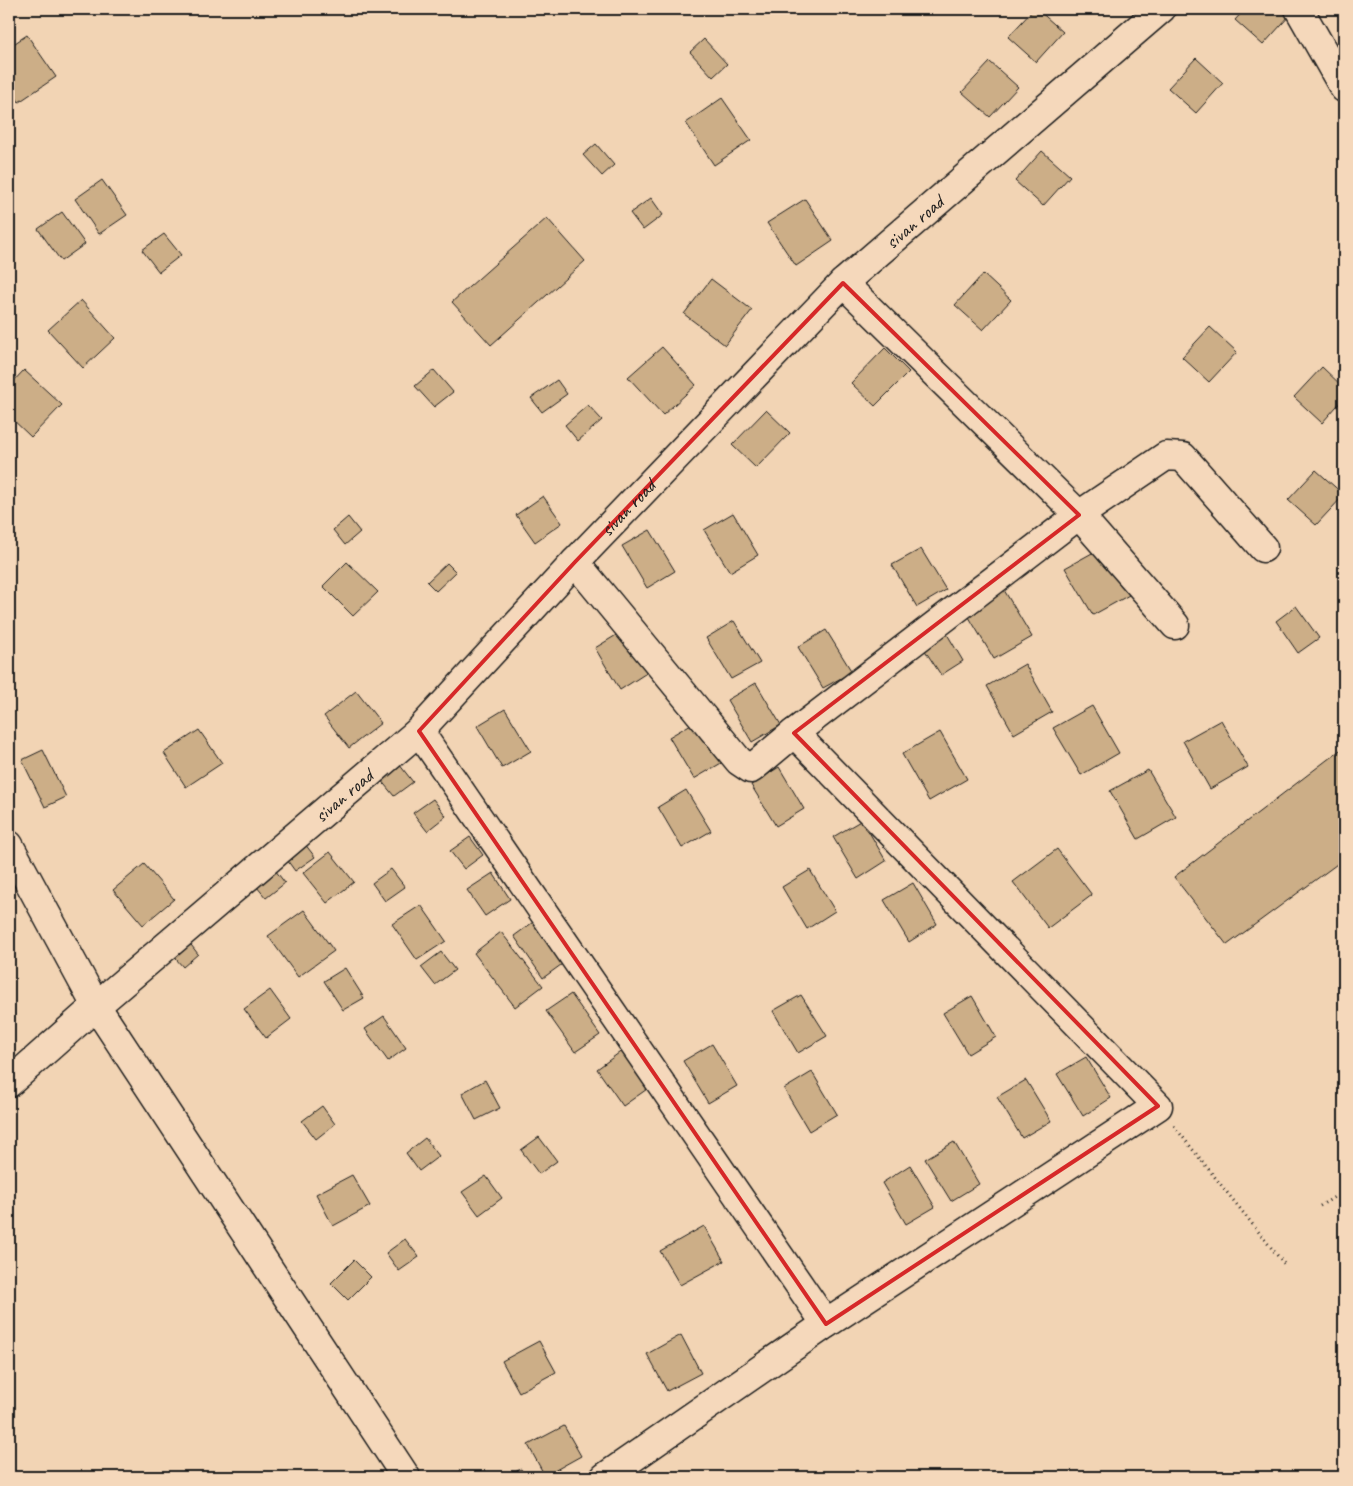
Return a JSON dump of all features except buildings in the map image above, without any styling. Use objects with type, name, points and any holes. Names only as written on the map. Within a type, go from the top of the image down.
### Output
[{"type":"street","name":"sivan road","points":[[9,1082],[419,732],[575,562],[843,283],[1161,9]]},
{"type":"street","points":[[1299,9],[1344,88]]},
{"type":"street","points":[[843,283],[1079,515],[1175,625]]},
{"type":"street","points":[[575,562],[739,761],[751,769],[794,733],[1079,515],[1166,456],[1183,457],[1263,548]]},
{"type":"street","points":[[419,732],[826,1324]]},
{"type":"street","points":[[605,1477],[826,1324],[1158,1106],[794,733]]},
{"type":"street","points":[[9,845],[96,1006],[406,1477]]},
{"type":"path","points":[[1158,1106],[1285,1264]]},
{"type":"path","points":[[1320,1206],[1344,1191]]},
{"type":"highlighted area","points":[[843,283],[1079,515],[794,733],[1158,1106],[826,1324],[419,731],[575,562]]}]
